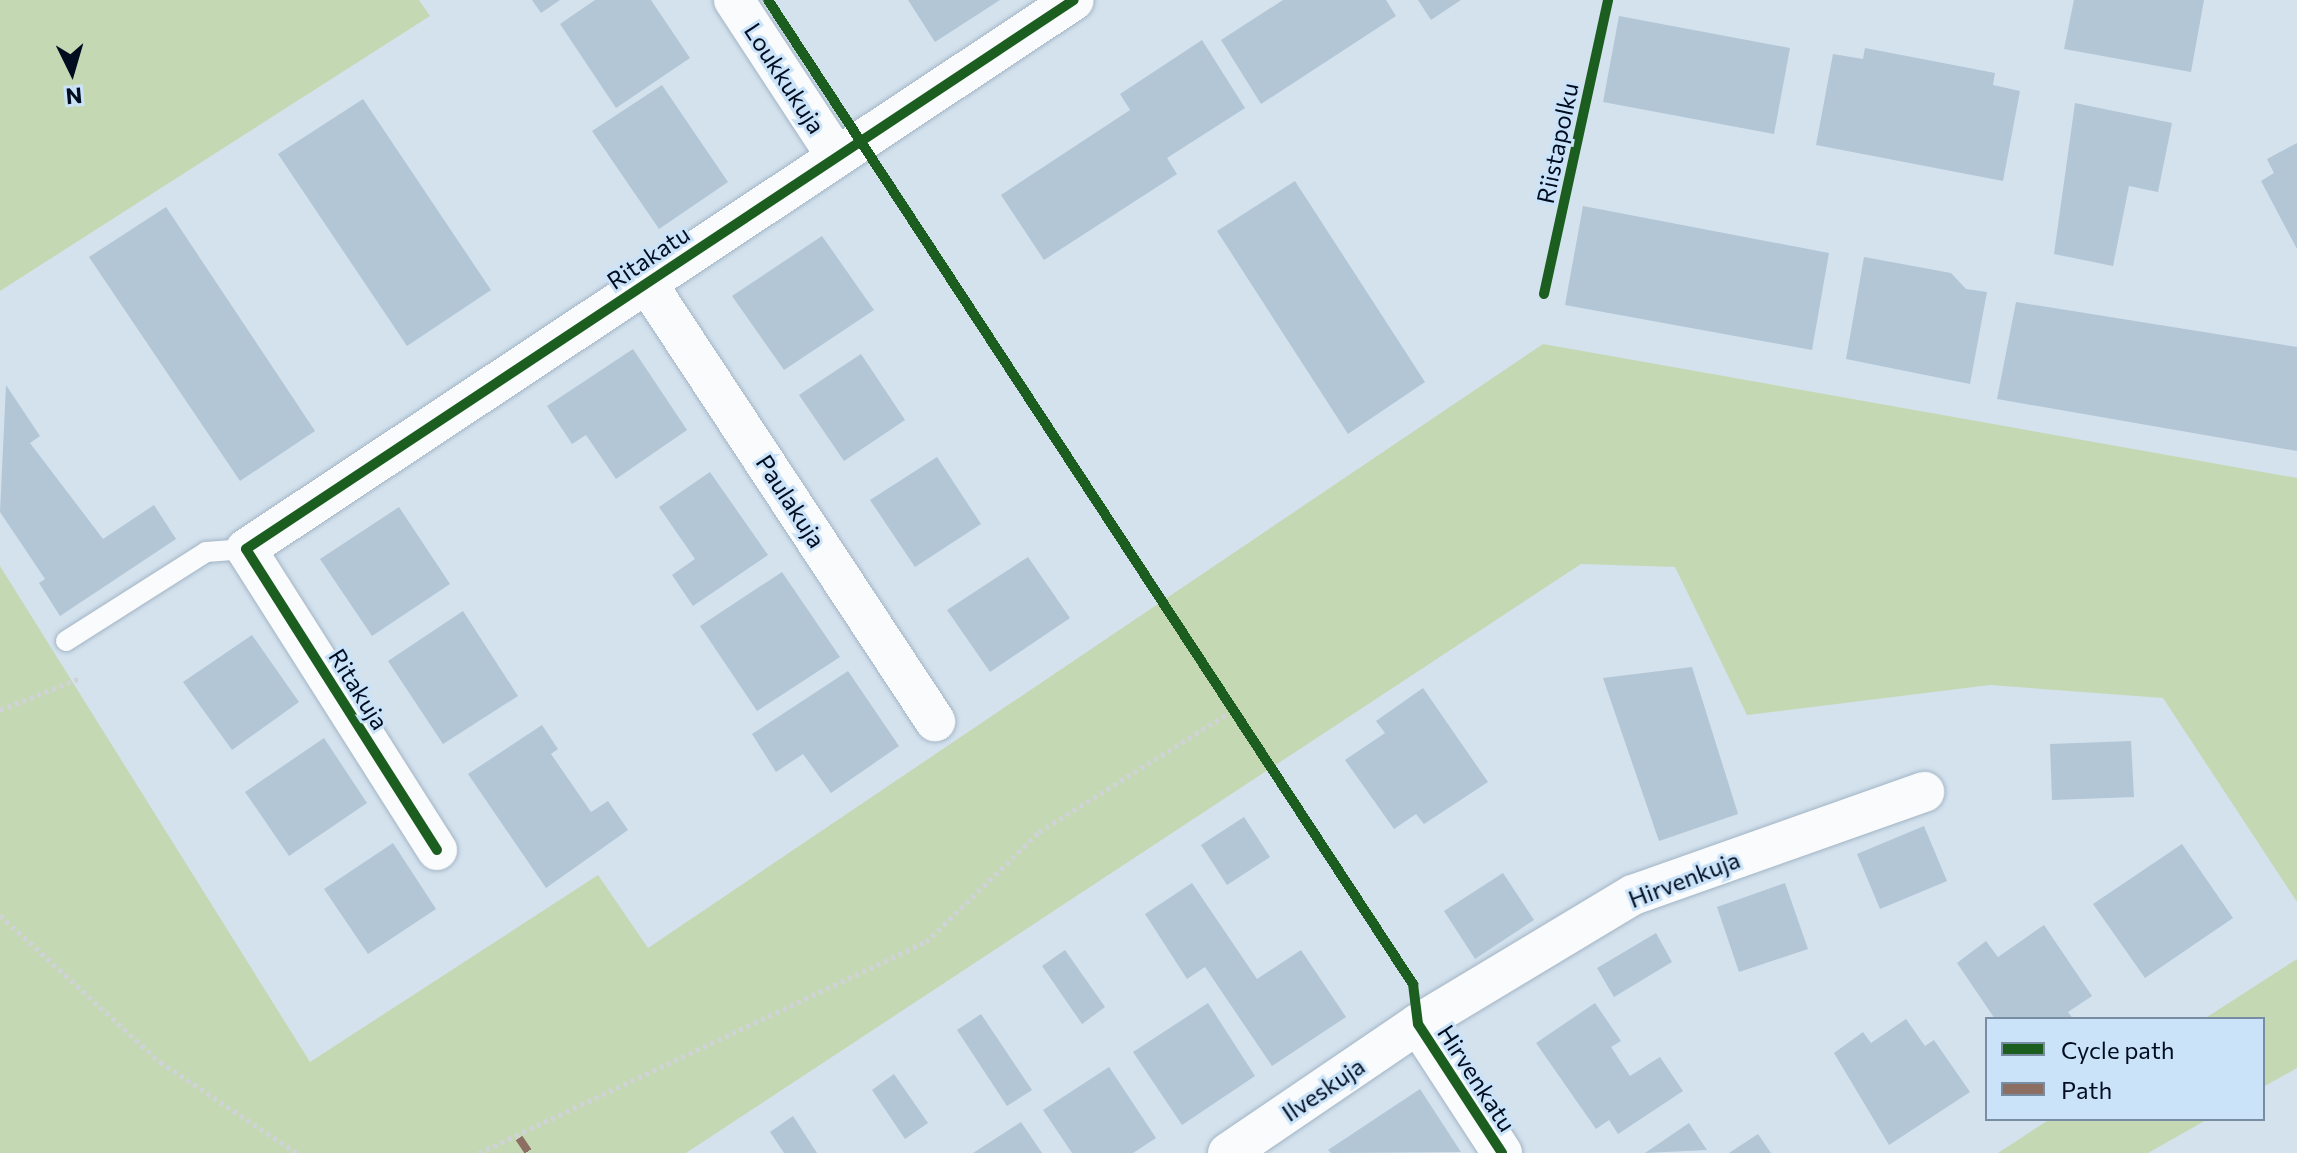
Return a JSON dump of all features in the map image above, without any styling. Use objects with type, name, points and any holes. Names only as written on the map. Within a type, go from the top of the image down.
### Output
[{"type":"street","name":"Loukkukuja","points":[[734,0],[836,156]]},
{"type":"street","name":"Ritakatu","points":[[246,549],[1074,0]]},
{"type":"street","name":"Paulakuja","points":[[646,282],[935,721]]},
{"type":"street","name":"Ritakuja","points":[[246,549],[437,850]]},
{"type":"street","name":"Hirvenkuja","points":[[1418,1024],[1633,895],[1924,792]]},
{"type":"street","name":"Ilveskuja","points":[[1228,1153],[1418,1024]]},
{"type":"street","name":"Hirvenkatu","points":[[1418,1024],[1502,1153]]},
{"type":"lane","points":[[66,641],[206,552],[246,549]]},
{"type":"path","points":[[1227,696],[1244,722]]},
{"type":"path","points":[[479,1153],[926,942],[1039,832],[1235,709]]},
{"type":"path","points":[[0,915],[160,1062],[297,1153]]},
{"type":"green space","points":[[0,0],[419,0],[430,16],[0,291]]},
{"type":"green space","points":[[1543,344],[2297,478],[2297,902],[2163,698],[1990,685],[1747,715],[1675,567],[1581,564],[686,1153],[0,1153],[0,566],[310,1062],[598,875],[648,948]]},
{"type":"green space","points":[[2297,959],[2297,1068],[2265,1086],[2265,1017],[2207,1017]]},
{"type":"green space","points":[[2047,1121],[2204,1121],[2148,1153],[1998,1153]]},
{"type":"building","points":[[532,0],[560,0],[541,13]]},
{"type":"building","points":[[595,0],[651,0],[690,58],[616,108],[560,24]]},
{"type":"building","points":[[908,0],[1000,0],[935,42]]},
{"type":"building","points":[[1283,0],[1386,0],[1396,16],[1261,104],[1221,40]]},
{"type":"building","points":[[1418,0],[1461,0],[1431,20]]},
{"type":"building","points":[[2074,0],[2204,0],[2191,72],[2064,49]]},
{"type":"building","points":[[1619,16],[1790,48],[1774,134],[1603,102]]},
{"type":"building","points":[[1202,40],[1245,108],[1167,158],[1177,174],[1044,260],[1001,195],[1130,110],[1120,94]]},
{"type":"building","points":[[1865,48],[1995,73],[1993,85],[2020,91],[2003,181],[1816,145],[1833,54],[1863,59]]},
{"type":"building","points":[[662,85],[728,182],[659,229],[592,131]]},
{"type":"building","points":[[363,99],[491,290],[407,346],[278,154]]},
{"type":"building","points":[[2075,103],[2172,123],[2158,192],[2129,186],[2113,266],[2054,254]]},
{"type":"building","points":[[2297,143],[2297,249],[2261,181],[2274,173],[2267,159]]},
{"type":"building","points":[[1295,181],[1425,382],[1348,434],[1217,231]]},
{"type":"building","points":[[1583,206],[1829,253],[1812,350],[1565,305]]},
{"type":"building","points":[[166,207],[315,431],[240,481],[89,257]]},
{"type":"building","points":[[822,236],[874,310],[784,370],[732,296]]},
{"type":"building","points":[[1864,257],[1951,273],[1966,289],[1987,292],[1970,384],[1846,359]]},
{"type":"building","points":[[2016,302],[2297,347],[2297,451],[1997,399]]},
{"type":"building","points":[[633,349],[687,430],[616,479],[586,435],[572,444],[547,406]]},
{"type":"building","points":[[861,354],[905,420],[844,461],[799,395]]},
{"type":"building","points":[[6,385],[40,436],[30,443],[103,539],[154,505],[176,539],[60,616],[39,583],[45,579],[0,512]]},
{"type":"building","points":[[937,457],[981,524],[915,567],[870,500]]},
{"type":"building","points":[[710,472],[768,555],[693,606],[672,575],[695,559],[659,507]]},
{"type":"building","points":[[399,507],[450,584],[372,636],[320,559]]},
{"type":"building","points":[[1028,557],[1070,618],[990,672],[947,610]]},
{"type":"building","points":[[782,572],[840,657],[757,711],[700,626]]},
{"type":"building","points":[[463,611],[518,696],[443,744],[388,661]]},
{"type":"building","points":[[252,635],[299,702],[232,750],[183,682]]},
{"type":"building","points":[[1692,667],[1738,814],[1659,841],[1603,678]]},
{"type":"building","points":[[848,671],[899,746],[831,793],[803,754],[776,772],[752,734]]},
{"type":"building","points":[[1423,688],[1488,782],[1424,824],[1416,814],[1394,829],[1345,760],[1385,733],[1376,721]]},
{"type":"building","points":[[542,725],[558,749],[551,754],[591,812],[608,801],[628,830],[546,888],[468,774]]},
{"type":"building","points":[[324,738],[367,803],[289,856],[245,792]]},
{"type":"building","points":[[2131,741],[2134,797],[2052,800],[2050,744]]},
{"type":"building","points":[[1244,817],[1270,857],[1227,885],[1201,845]]},
{"type":"building","points":[[1924,826],[1947,881],[1880,909],[1857,854]]},
{"type":"building","points":[[393,843],[436,909],[368,954],[324,889]]},
{"type":"building","points":[[2182,844],[2233,918],[2145,978],[2093,904]]},
{"type":"building","points":[[1503,873],[1534,920],[1475,959],[1444,911]]},
{"type":"building","points":[[1192,883],[1257,979],[1301,950],[1346,1017],[1272,1066],[1205,967],[1187,979],[1145,914]]},
{"type":"building","points":[[1785,883],[1808,949],[1739,972],[1717,907]]},
{"type":"building","points":[[2044,925],[2092,996],[2068,1012],[2072,1017],[1994,1017],[1957,963],[1986,941],[1998,957]]},
{"type":"building","points":[[1656,933],[1672,962],[1614,997],[1597,968]]},
{"type":"building","points":[[1065,950],[1105,1007],[1082,1024],[1042,966]]},
{"type":"building","points":[[1208,1003],[1255,1076],[1182,1125],[1133,1052]]},
{"type":"building","points":[[1595,1003],[1621,1041],[1611,1047],[1630,1076],[1660,1057],[1683,1091],[1618,1134],[1609,1120],[1596,1129],[1536,1043]]},
{"type":"building","points":[[981,1014],[1032,1090],[1007,1106],[957,1030]]},
{"type":"building","points":[[1906,1019],[1925,1046],[1934,1040],[1970,1092],[1889,1145],[1834,1053],[1863,1032],[1871,1043]]},
{"type":"building","points":[[1109,1067],[1156,1138],[1133,1153],[1072,1153],[1043,1110]]},
{"type":"building","points":[[894,1074],[928,1123],[905,1139],[872,1090]]},
{"type":"building","points":[[1420,1089],[1461,1152],[1331,1153],[1328,1150]]},
{"type":"building","points":[[793,1116],[817,1153],[784,1153],[770,1132]]},
{"type":"building","points":[[1021,1122],[1042,1153],[973,1153]]},
{"type":"building","points":[[1689,1123],[1707,1150],[1645,1153]]},
{"type":"building","points":[[1758,1134],[1771,1153],[1729,1153]]},
{"type":"marked path","points":[[519,1138],[529,1153]]},
{"type":"cycle path","points":[[768,0],[1413,984],[1418,1024],[1502,1153]]},
{"type":"cycle path","points":[[437,850],[246,549],[1074,0]]},
{"type":"cycle path","name":"Riistapolku","points":[[1544,294],[1608,0]]}]
